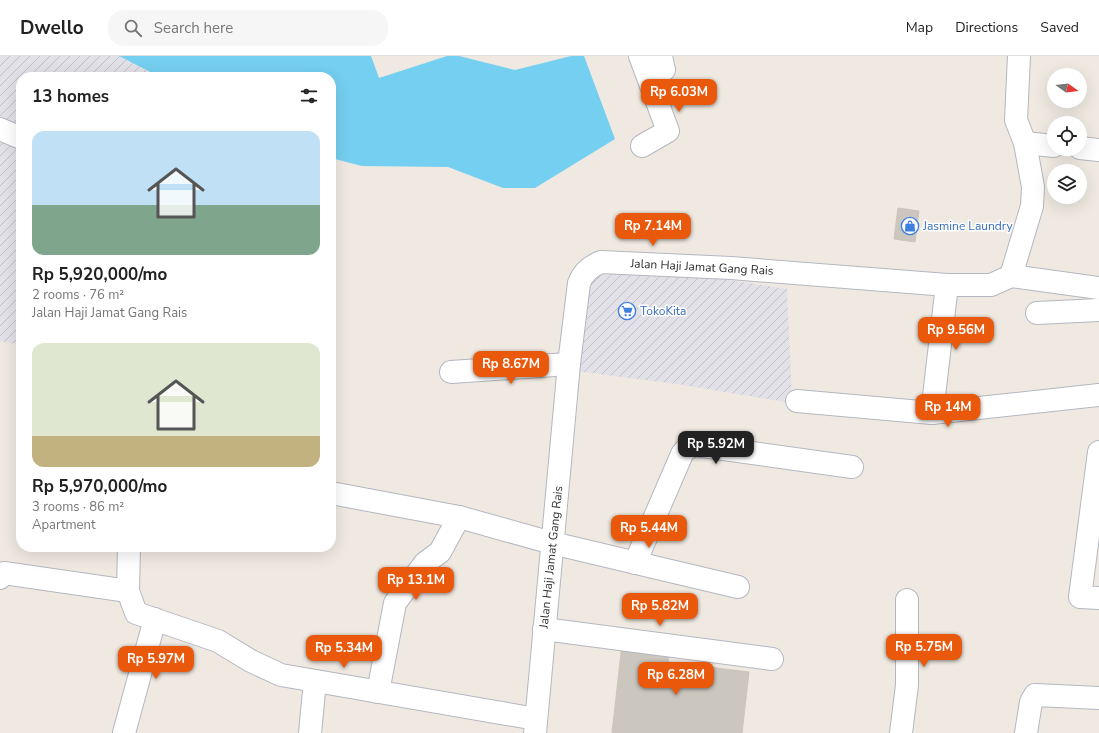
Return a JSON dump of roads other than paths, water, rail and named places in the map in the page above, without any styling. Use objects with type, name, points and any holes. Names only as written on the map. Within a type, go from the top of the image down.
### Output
[{"type":"street","points":[[644,66],[664,70],[661,56]]},
{"type":"street","points":[[1018,56],[1016,120],[1024,143],[1032,187],[1032,206],[1011,276],[1099,288]]},
{"type":"street","points":[[642,146],[668,131],[644,66]]},
{"type":"street","points":[[0,129],[16,136]]},
{"type":"street","points":[[1024,143],[1047,145]]},
{"type":"street","points":[[1087,149],[1099,150]]},
{"type":"street","name":"Jalan Haji Jamat Gang Rais","points":[[535,726],[569,364],[579,283],[581,277],[588,269],[601,262],[731,268],[947,285],[991,285],[1011,276]]},
{"type":"street","points":[[932,413],[947,285]]},
{"type":"street","points":[[1037,313],[1099,310]]},
{"type":"street","points":[[451,372],[569,364]]},
{"type":"street","points":[[797,401],[932,413],[1099,395]]},
{"type":"street","points":[[635,563],[682,454],[690,446],[695,445],[852,467]]},
{"type":"street","points":[[1099,452],[1080,596],[1099,598]]},
{"type":"street","points":[[336,494],[459,517],[552,544],[738,587]]},
{"type":"street","points":[[378,692],[395,604],[424,563],[440,552],[459,517]]},
{"type":"street","points":[[129,552],[128,590],[134,611],[218,641],[251,661],[281,675],[378,692],[535,726]]},
{"type":"street","points":[[0,578],[4,573],[128,590]]},
{"type":"street","points":[[901,733],[907,685],[907,600]]},
{"type":"street","points":[[124,733],[155,619]]},
{"type":"street","points":[[544,629],[772,659]]},
{"type":"street","points":[[310,733],[316,681]]},
{"type":"street","points":[[1026,733],[1031,702],[1035,695],[1099,698]]},
{"type":"water","points":[[119,56],[371,56],[379,78],[447,56],[459,56],[515,70],[571,56],[584,56],[615,139],[535,188],[503,188],[448,167],[362,166],[336,159],[336,72],[150,72]]},
{"type":"place","name":"Jasmine Laundry","points":[[910,226]]},
{"type":"place","name":"TokoKita","points":[[627,311]]}]
